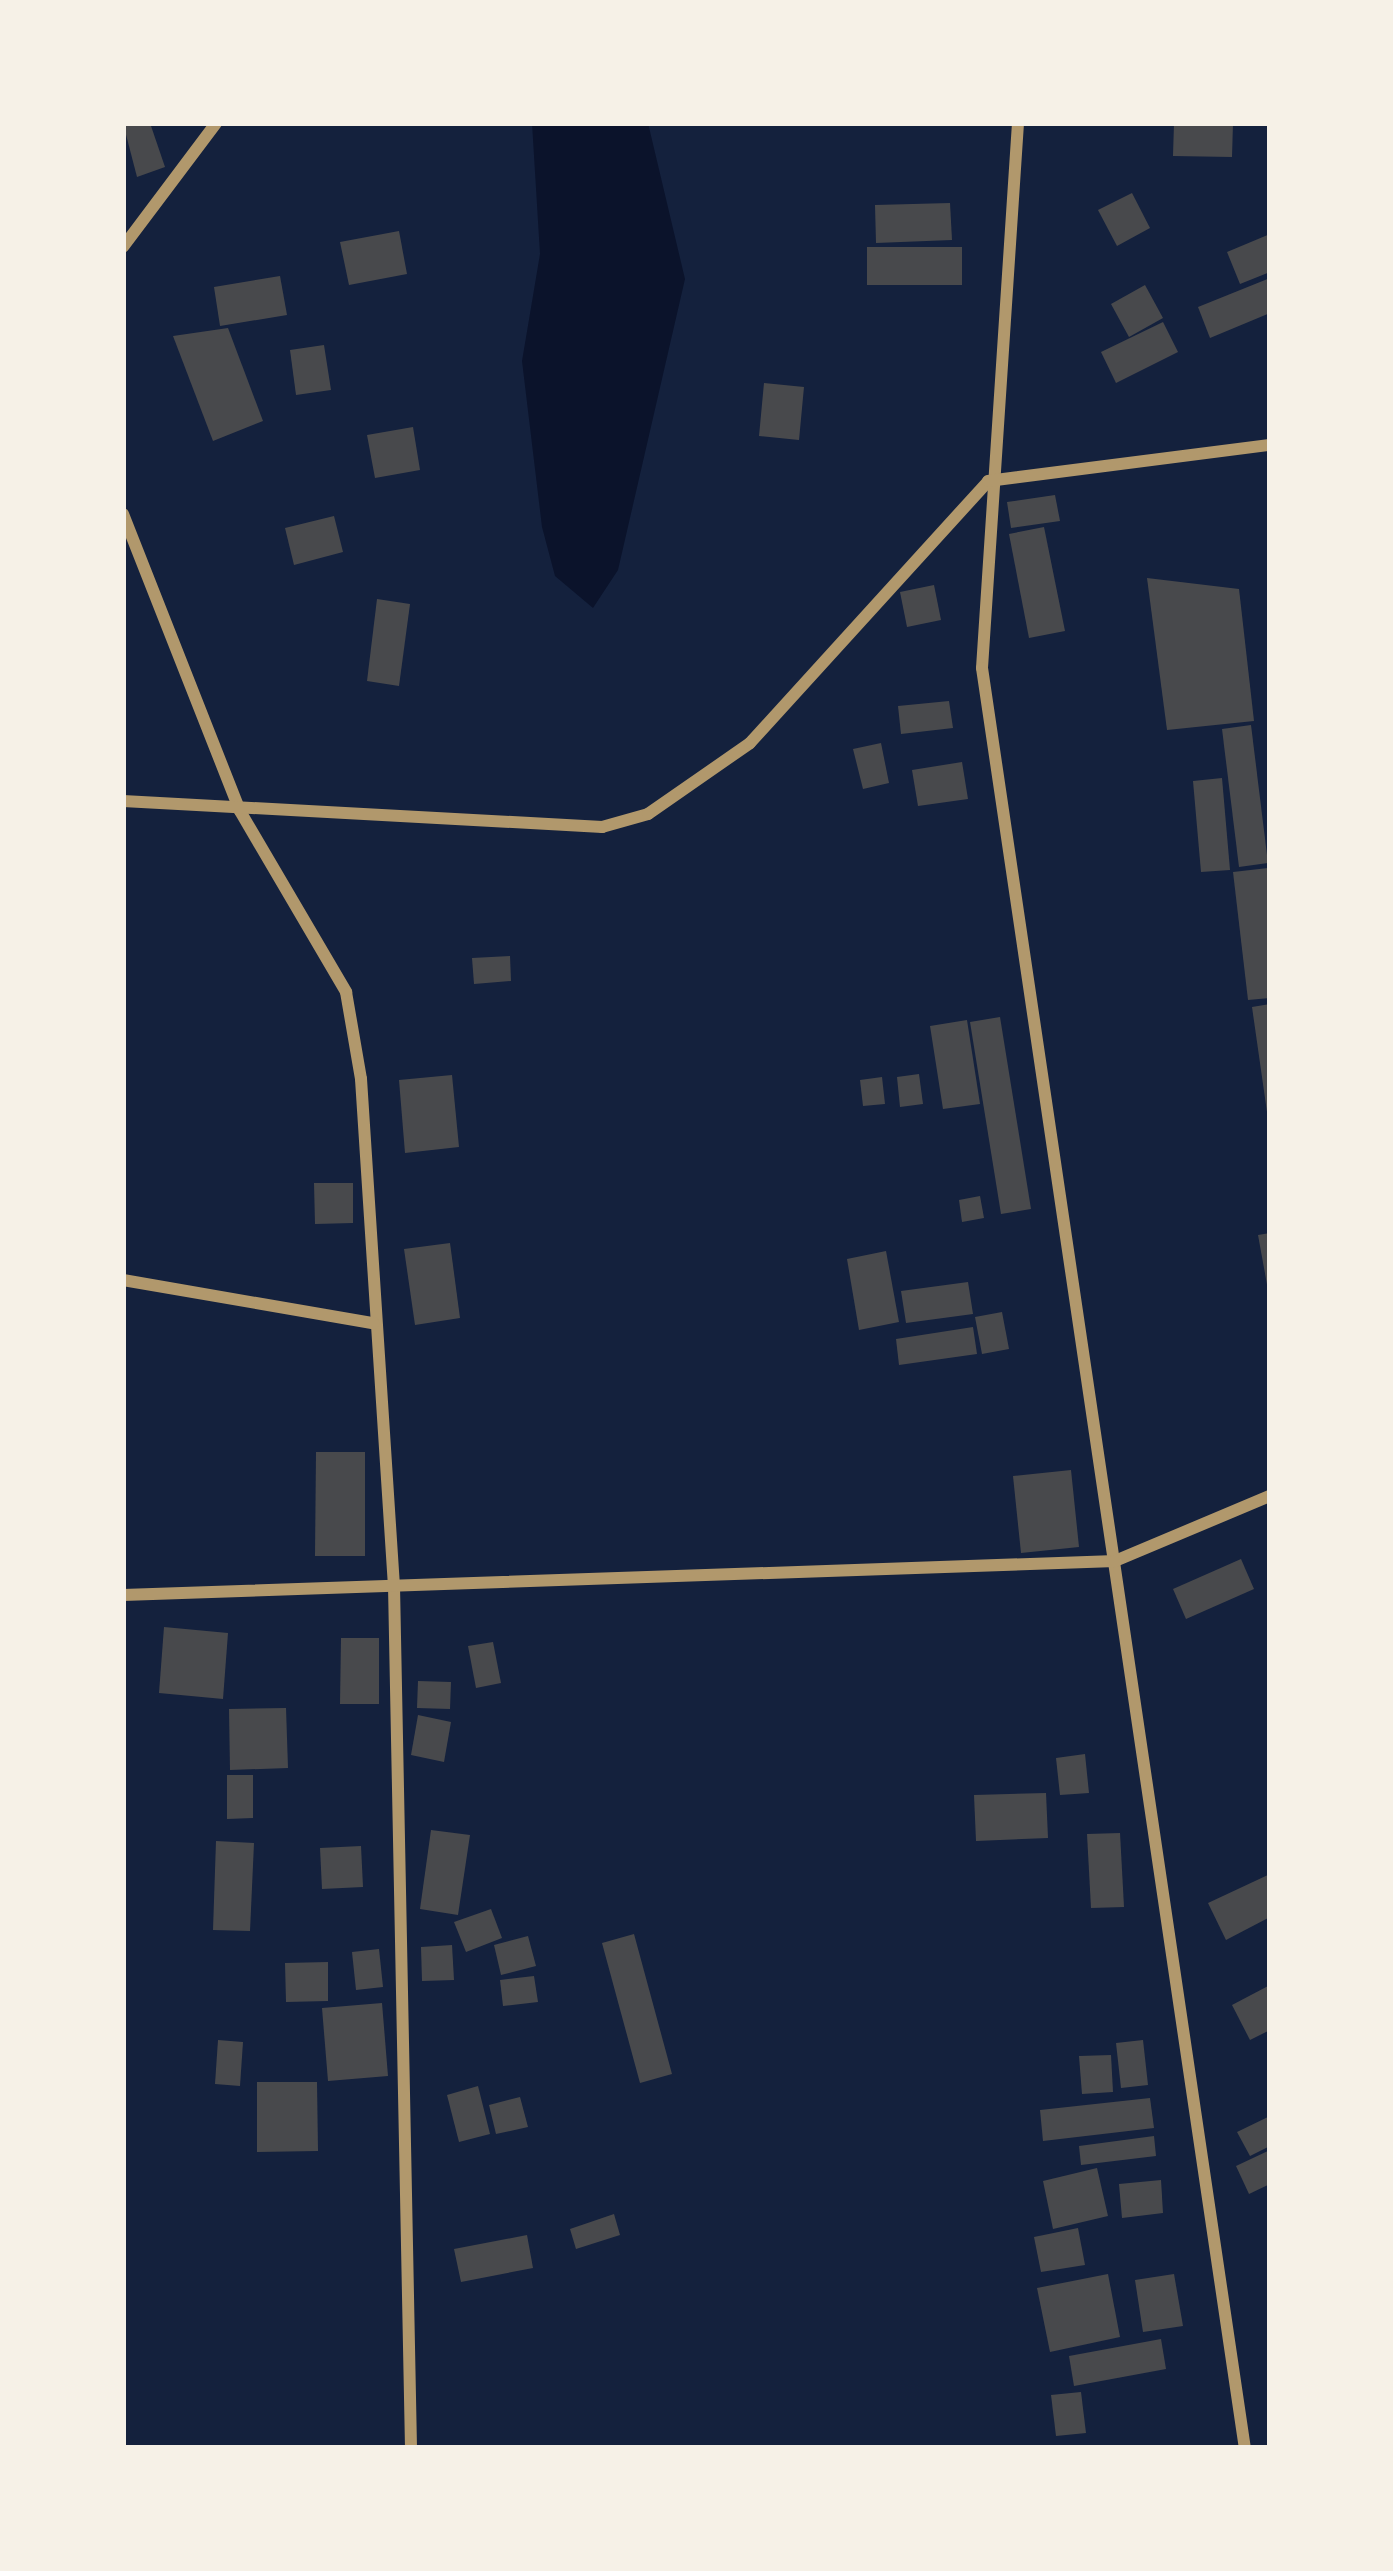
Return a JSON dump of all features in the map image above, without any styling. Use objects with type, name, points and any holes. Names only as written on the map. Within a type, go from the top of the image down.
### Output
[{"type":"street","points":[[123,247],[216,123]]},
{"type":"street","points":[[1018,123],[988,481],[982,668],[1245,2448]]},
{"type":"street","points":[[123,801],[240,811],[602,827],[648,814],[750,743],[988,481],[1270,445]]},
{"type":"street","points":[[123,514],[240,811],[346,992],[394,1586],[411,2448]]},
{"type":"street","points":[[123,1280],[373,1323]]},
{"type":"street","points":[[123,1595],[1114,1561],[1270,1496]]},
{"type":"water","points":[[532,123],[648,123],[685,279],[618,570],[593,608],[555,576],[542,527],[522,361],[540,254]]},
{"type":"building","points":[[123,123],[150,123],[165,167],[137,177]]},
{"type":"building","points":[[1174,123],[1233,123],[1232,157],[1173,156]]},
{"type":"building","points":[[1132,193],[1150,228],[1117,246],[1098,210]]},
{"type":"building","points":[[950,203],[952,240],[876,243],[875,205]]},
{"type":"building","points":[[399,231],[407,274],[349,285],[340,242]]},
{"type":"building","points":[[1270,234],[1270,272],[1240,284],[1227,252]]},
{"type":"building","points":[[867,247],[962,247],[962,285],[867,285]]},
{"type":"building","points":[[280,276],[287,315],[220,326],[214,287]]},
{"type":"building","points":[[1270,278],[1270,313],[1210,338],[1198,307]]},
{"type":"building","points":[[1145,285],[1163,318],[1129,337],[1111,304]]},
{"type":"building","points":[[1163,322],[1178,352],[1116,383],[1101,352]]},
{"type":"building","points":[[228,328],[263,421],[213,441],[173,336]]},
{"type":"building","points":[[324,345],[331,390],[296,395],[290,350]]},
{"type":"building","points":[[764,383],[804,387],[799,440],[759,436]]},
{"type":"building","points":[[413,427],[420,470],[375,478],[367,435]]},
{"type":"building","points":[[1055,495],[1060,521],[1011,528],[1007,502]]},
{"type":"building","points":[[334,516],[343,552],[294,565],[285,528]]},
{"type":"building","points":[[1044,527],[1065,631],[1029,638],[1009,534]]},
{"type":"building","points":[[1147,578],[1239,589],[1254,721],[1167,730]]},
{"type":"building","points":[[934,585],[941,620],[907,627],[900,592]]},
{"type":"building","points":[[377,599],[410,604],[399,686],[367,681]]},
{"type":"building","points":[[949,701],[953,728],[901,734],[898,706]]},
{"type":"building","points":[[1251,725],[1268,863],[1239,867],[1222,729]]},
{"type":"building","points":[[881,743],[889,783],[863,789],[853,749]]},
{"type":"building","points":[[962,762],[968,799],[918,806],[912,770]]},
{"type":"building","points":[[1222,778],[1230,870],[1201,872],[1193,781]]},
{"type":"building","points":[[1268,868],[1270,998],[1248,1000],[1233,872]]},
{"type":"building","points":[[510,956],[511,981],[474,984],[472,958]]},
{"type":"building","points":[[1270,1004],[1270,1112],[1267,1112],[1252,1007]]},
{"type":"building","points":[[1000,1017],[1031,1209],[1001,1214],[970,1022]]},
{"type":"building","points":[[967,1020],[980,1104],[943,1109],[930,1026]]},
{"type":"building","points":[[919,1074],[923,1104],[900,1107],[897,1077]]},
{"type":"building","points":[[452,1075],[459,1147],[405,1153],[399,1080]]},
{"type":"building","points":[[882,1077],[885,1104],[863,1106],[860,1080]]},
{"type":"building","points":[[314,1183],[353,1183],[353,1223],[315,1224]]},
{"type":"building","points":[[980,1196],[984,1218],[962,1222],[959,1200]]},
{"type":"building","points":[[1270,1233],[1270,1290],[1268,1290],[1258,1235]]},
{"type":"building","points":[[450,1243],[460,1318],[415,1325],[404,1249]]},
{"type":"building","points":[[886,1251],[899,1322],[859,1330],[847,1259]]},
{"type":"building","points":[[968,1282],[973,1314],[906,1323],[901,1291]]},
{"type":"building","points":[[1002,1312],[1009,1349],[982,1354],[975,1317]]},
{"type":"building","points":[[973,1327],[977,1354],[899,1365],[896,1339]]},
{"type":"building","points":[[316,1452],[365,1452],[365,1556],[315,1556]]},
{"type":"building","points":[[1071,1470],[1079,1547],[1021,1553],[1013,1476]]},
{"type":"building","points":[[1241,1559],[1254,1589],[1186,1619],[1173,1589]]},
{"type":"building","points":[[164,1627],[228,1633],[223,1699],[159,1693]]},
{"type":"building","points":[[341,1638],[379,1638],[379,1704],[340,1704]]},
{"type":"building","points":[[493,1642],[501,1683],[476,1688],[468,1646]]},
{"type":"building","points":[[418,1681],[451,1682],[450,1709],[417,1708]]},
{"type":"building","points":[[286,1708],[288,1768],[230,1770],[229,1709]]},
{"type":"building","points":[[418,1715],[451,1722],[444,1762],[411,1755]]},
{"type":"building","points":[[1085,1754],[1089,1793],[1060,1795],[1056,1758]]},
{"type":"building","points":[[227,1775],[253,1775],[253,1818],[227,1819]]},
{"type":"building","points":[[1046,1793],[1048,1838],[976,1841],[974,1795]]},
{"type":"building","points":[[431,1830],[470,1835],[458,1915],[420,1909]]},
{"type":"building","points":[[1120,1833],[1124,1907],[1091,1908],[1087,1834]]},
{"type":"building","points":[[216,1841],[254,1843],[250,1931],[213,1930]]},
{"type":"building","points":[[361,1846],[363,1887],[322,1889],[320,1848]]},
{"type":"building","points":[[1270,1874],[1270,1917],[1226,1940],[1208,1903]]},
{"type":"building","points":[[491,1909],[502,1938],[466,1952],[454,1922]]},
{"type":"building","points":[[634,1934],[672,2074],[640,2083],[602,1943]]},
{"type":"building","points":[[528,1936],[536,1966],[501,1975],[494,1945]]},
{"type":"building","points":[[452,1945],[454,1980],[422,1981],[421,1947]]},
{"type":"building","points":[[379,1949],[383,1987],[356,1990],[352,1952]]},
{"type":"building","points":[[328,1962],[328,2001],[286,2002],[285,1963]]},
{"type":"building","points":[[534,1976],[538,2002],[503,2006],[500,1980]]},
{"type":"building","points":[[1270,1985],[1270,2030],[1250,2040],[1232,2005]]},
{"type":"building","points":[[382,2003],[388,2076],[328,2081],[322,2008]]},
{"type":"building","points":[[218,2040],[243,2042],[240,2086],[215,2084]]},
{"type":"building","points":[[1143,2040],[1148,2085],[1121,2088],[1116,2043]]},
{"type":"building","points":[[1111,2055],[1113,2092],[1082,2094],[1079,2056]]},
{"type":"building","points":[[257,2082],[317,2082],[318,2151],[257,2152]]},
{"type":"building","points":[[478,2086],[490,2134],[459,2142],[447,2095]]},
{"type":"building","points":[[520,2097],[528,2127],[496,2134],[489,2105]]},
{"type":"building","points":[[1150,2098],[1154,2128],[1043,2141],[1040,2110]]},
{"type":"building","points":[[1270,2116],[1270,2146],[1250,2156],[1237,2132]]},
{"type":"building","points":[[1154,2136],[1156,2156],[1081,2165],[1079,2146]]},
{"type":"building","points":[[1270,2150],[1270,2184],[1249,2194],[1236,2166]]},
{"type":"building","points":[[1097,2168],[1108,2216],[1053,2229],[1043,2181]]},
{"type":"building","points":[[1161,2180],[1163,2213],[1122,2218],[1119,2184]]},
{"type":"building","points":[[614,2214],[620,2235],[576,2249],[570,2229]]},
{"type":"building","points":[[1078,2228],[1085,2265],[1041,2272],[1034,2237]]},
{"type":"building","points":[[527,2235],[533,2268],[461,2282],[454,2249]]},
{"type":"building","points":[[1108,2274],[1120,2337],[1050,2352],[1037,2288]]},
{"type":"building","points":[[1174,2274],[1183,2326],[1143,2332],[1135,2280]]},
{"type":"building","points":[[1161,2339],[1166,2369],[1074,2386],[1069,2356]]},
{"type":"building","points":[[1081,2392],[1086,2433],[1056,2436],[1051,2395]]}]
